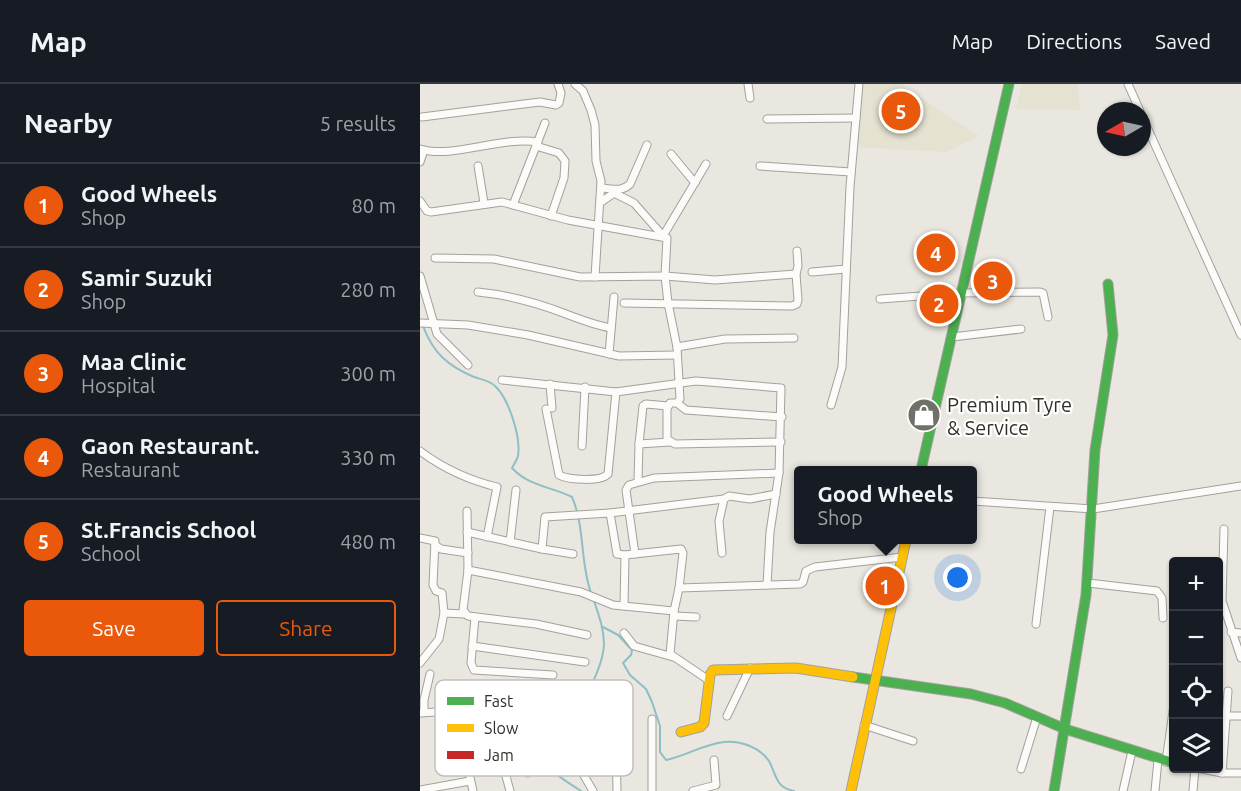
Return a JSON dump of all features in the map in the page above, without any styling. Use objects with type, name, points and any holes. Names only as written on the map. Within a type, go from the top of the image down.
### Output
[{"type":"street","points":[[422,117],[540,102],[555,105],[560,103],[561,99],[558,84]]},
{"type":"street","points":[[575,84],[583,91],[593,118],[596,134],[595,152],[602,188],[595,277]]},
{"type":"street","points":[[748,84],[750,98]]},
{"type":"street","points":[[831,405],[842,367],[851,172],[859,84]]},
{"type":"street","points":[[922,466],[1009,84]]},
{"type":"street","points":[[1128,84],[1136,102]]},
{"type":"street","points":[[767,119],[856,118]]},
{"type":"street","points":[[513,205],[545,123]]},
{"type":"street","points":[[1151,136],[1241,335]]},
{"type":"street","points":[[420,162],[422,150],[440,152],[528,140],[559,153],[565,161],[564,178],[551,216]]},
{"type":"street","points":[[602,188],[626,189],[647,145]]},
{"type":"street","points":[[671,154],[695,183]]},
{"type":"street","points":[[663,236],[706,164]]},
{"type":"street","points":[[760,165],[851,172]]},
{"type":"street","points":[[478,166],[484,203]]},
{"type":"street","points":[[601,202],[614,193],[634,203],[668,241],[665,276],[677,347],[680,399],[677,403]]},
{"type":"street","points":[[420,201],[427,211],[431,212],[502,202],[551,216],[663,236]]},
{"type":"street","points":[[624,303],[743,307],[792,306],[797,304],[798,300],[797,251]]},
{"type":"street","points":[[435,258],[494,259],[575,276],[595,277],[665,276],[714,280],[796,274]]},
{"type":"street","points":[[812,272],[846,269]]},
{"type":"street","points":[[420,276],[431,323],[437,334],[468,364]]},
{"type":"street","points":[[1054,791],[1088,583],[1095,450],[1113,335],[1108,284]]},
{"type":"street","points":[[478,292],[510,296],[567,314],[589,324],[611,328]]},
{"type":"street","points":[[880,299],[962,293],[1040,292],[1045,298],[1048,317]]},
{"type":"street","points":[[609,354],[614,297]]},
{"type":"street","points":[[420,323],[468,325],[528,335],[630,357],[677,355]]},
{"type":"street","points":[[952,338],[1021,329]]},
{"type":"street","points":[[677,347],[725,339],[794,338]]},
{"type":"street","points":[[502,380],[616,392],[652,389],[696,381],[777,387],[782,392],[781,442],[766,585]]},
{"type":"street","points":[[549,384],[549,409],[559,475],[573,479],[602,479],[608,474],[616,392]]},
{"type":"street","points":[[582,446],[585,387]]},
{"type":"street","points":[[638,481],[639,444],[643,406],[646,404],[668,406],[670,403],[677,403],[686,410],[782,417]]},
{"type":"street","points":[[668,406],[667,435],[670,442]]},
{"type":"street","points":[[639,444],[781,442]]},
{"type":"street","points":[[420,451],[441,466],[477,482],[497,487],[487,537]]},
{"type":"street","points":[[635,554],[626,487],[638,481],[654,478],[779,473]]},
{"type":"street","points":[[977,501],[1093,509],[1241,486]]},
{"type":"street","points":[[510,542],[516,490]]},
{"type":"street","points":[[542,549],[545,516],[610,513],[724,499],[729,496],[750,499],[776,494]]},
{"type":"street","points":[[722,553],[719,521],[724,499]]},
{"type":"street","points":[[1036,624],[1050,507]]},
{"type":"street","points":[[464,614],[468,570],[467,511]]},
{"type":"street","points":[[610,513],[617,554],[681,549],[683,553],[669,650],[674,657]]},
{"type":"street","points":[[1224,529],[1221,591],[1231,633],[1241,658]]},
{"type":"street","points":[[467,532],[573,554]]},
{"type":"street","points":[[420,538],[433,539],[435,545],[433,585],[436,591],[442,593],[444,613],[439,639],[420,663]]},
{"type":"street","points":[[851,791],[905,544]]},
{"type":"street","points":[[435,545],[441,549],[468,553]]},
{"type":"street","points":[[624,606],[625,555]]},
{"type":"street","points":[[679,588],[800,584],[807,571],[815,567],[902,557]]},
{"type":"street","points":[[468,570],[581,592],[608,603],[696,617]]},
{"type":"street","points":[[1088,583],[1157,591],[1162,598],[1163,618]]},
{"type":"street","points":[[444,613],[536,624],[587,635]]},
{"type":"street","points":[[475,617],[471,663],[474,670],[553,675]]},
{"type":"street","points":[[624,633],[634,646],[674,657],[710,681]]},
{"type":"street","points":[[1231,633],[1241,633]]},
{"type":"street","points":[[472,646],[585,662]]},
{"type":"street","points":[[727,716],[750,668]]},
{"type":"street","points":[[681,732],[700,727],[704,723],[711,672],[716,669],[796,668],[986,697],[1065,729],[1166,762]]},
{"type":"street","points":[[422,713],[430,674]]},
{"type":"street","points":[[1223,759],[1228,691]]},
{"type":"street","points":[[1226,716],[1241,716]]},
{"type":"street","points":[[1022,769],[1038,717]]},
{"type":"street","points":[[652,719],[652,791]]},
{"type":"street","points":[[1155,791],[1166,762],[1171,719]]},
{"type":"street","points":[[864,725],[913,741]]},
{"type":"street","points":[[1123,791],[1132,751]]},
{"type":"street","points":[[693,791],[716,785],[714,760]]},
{"type":"street","points":[[1193,791],[1195,773]]},
{"type":"street","points":[[1223,773],[1241,773]]},
{"type":"street","points":[[469,776],[473,791]]},
{"type":"street","points":[[506,776],[510,791]]},
{"type":"street","points":[[584,776],[593,791]]},
{"type":"street","points":[[617,776],[617,791]]},
{"type":"street","points":[[420,790],[470,781]]},
{"type":"shaded area","points":[[864,84],[903,84],[904,87],[979,136],[946,152],[856,147]]},
{"type":"shaded area","points":[[1022,84],[1078,84],[1080,110],[1016,109]]},
{"type":"waterway","points":[[423,326],[442,358],[465,373],[491,383],[500,392],[509,409],[518,439],[518,456],[512,468],[533,483],[572,497],[579,520],[585,569],[591,593]]},
{"type":"waterway","points":[[593,598],[604,638],[603,655],[594,680]]},
{"type":"waterway","points":[[603,627],[618,635],[632,650],[631,655],[623,663],[630,675],[646,689],[652,702],[660,726],[660,752],[666,760],[717,743],[743,743],[755,748],[765,756],[780,784],[794,791]]},
{"type":"waterway","points":[[559,776],[581,791]]},
{"type":"traffic: fast","points":[[922,466],[1009,84]]},
{"type":"traffic: fast","points":[[1054,791],[1086,595],[1095,450],[1113,335],[1108,284]]},
{"type":"traffic: fast","points":[[853,677],[971,694],[1005,703],[1065,729],[1169,761]]},
{"type":"traffic: slow","points":[[851,791],[905,544]]},
{"type":"traffic: slow","points":[[681,732],[700,727],[704,723],[710,675],[713,670],[796,668],[853,677]]},
{"type":"place","name":"St.Francis School","points":[[901,111]]},
{"type":"place","name":"Gaon Restaurant.","points":[[936,253]]},
{"type":"place","name":"Maa Clinic","points":[[993,281]]},
{"type":"place","name":"Samir Suzuki","points":[[939,304]]},
{"type":"place","name":"Premium Tyre & Service","points":[[924,415]]},
{"type":"place","name":"Good Wheels","points":[[885,586]]}]
